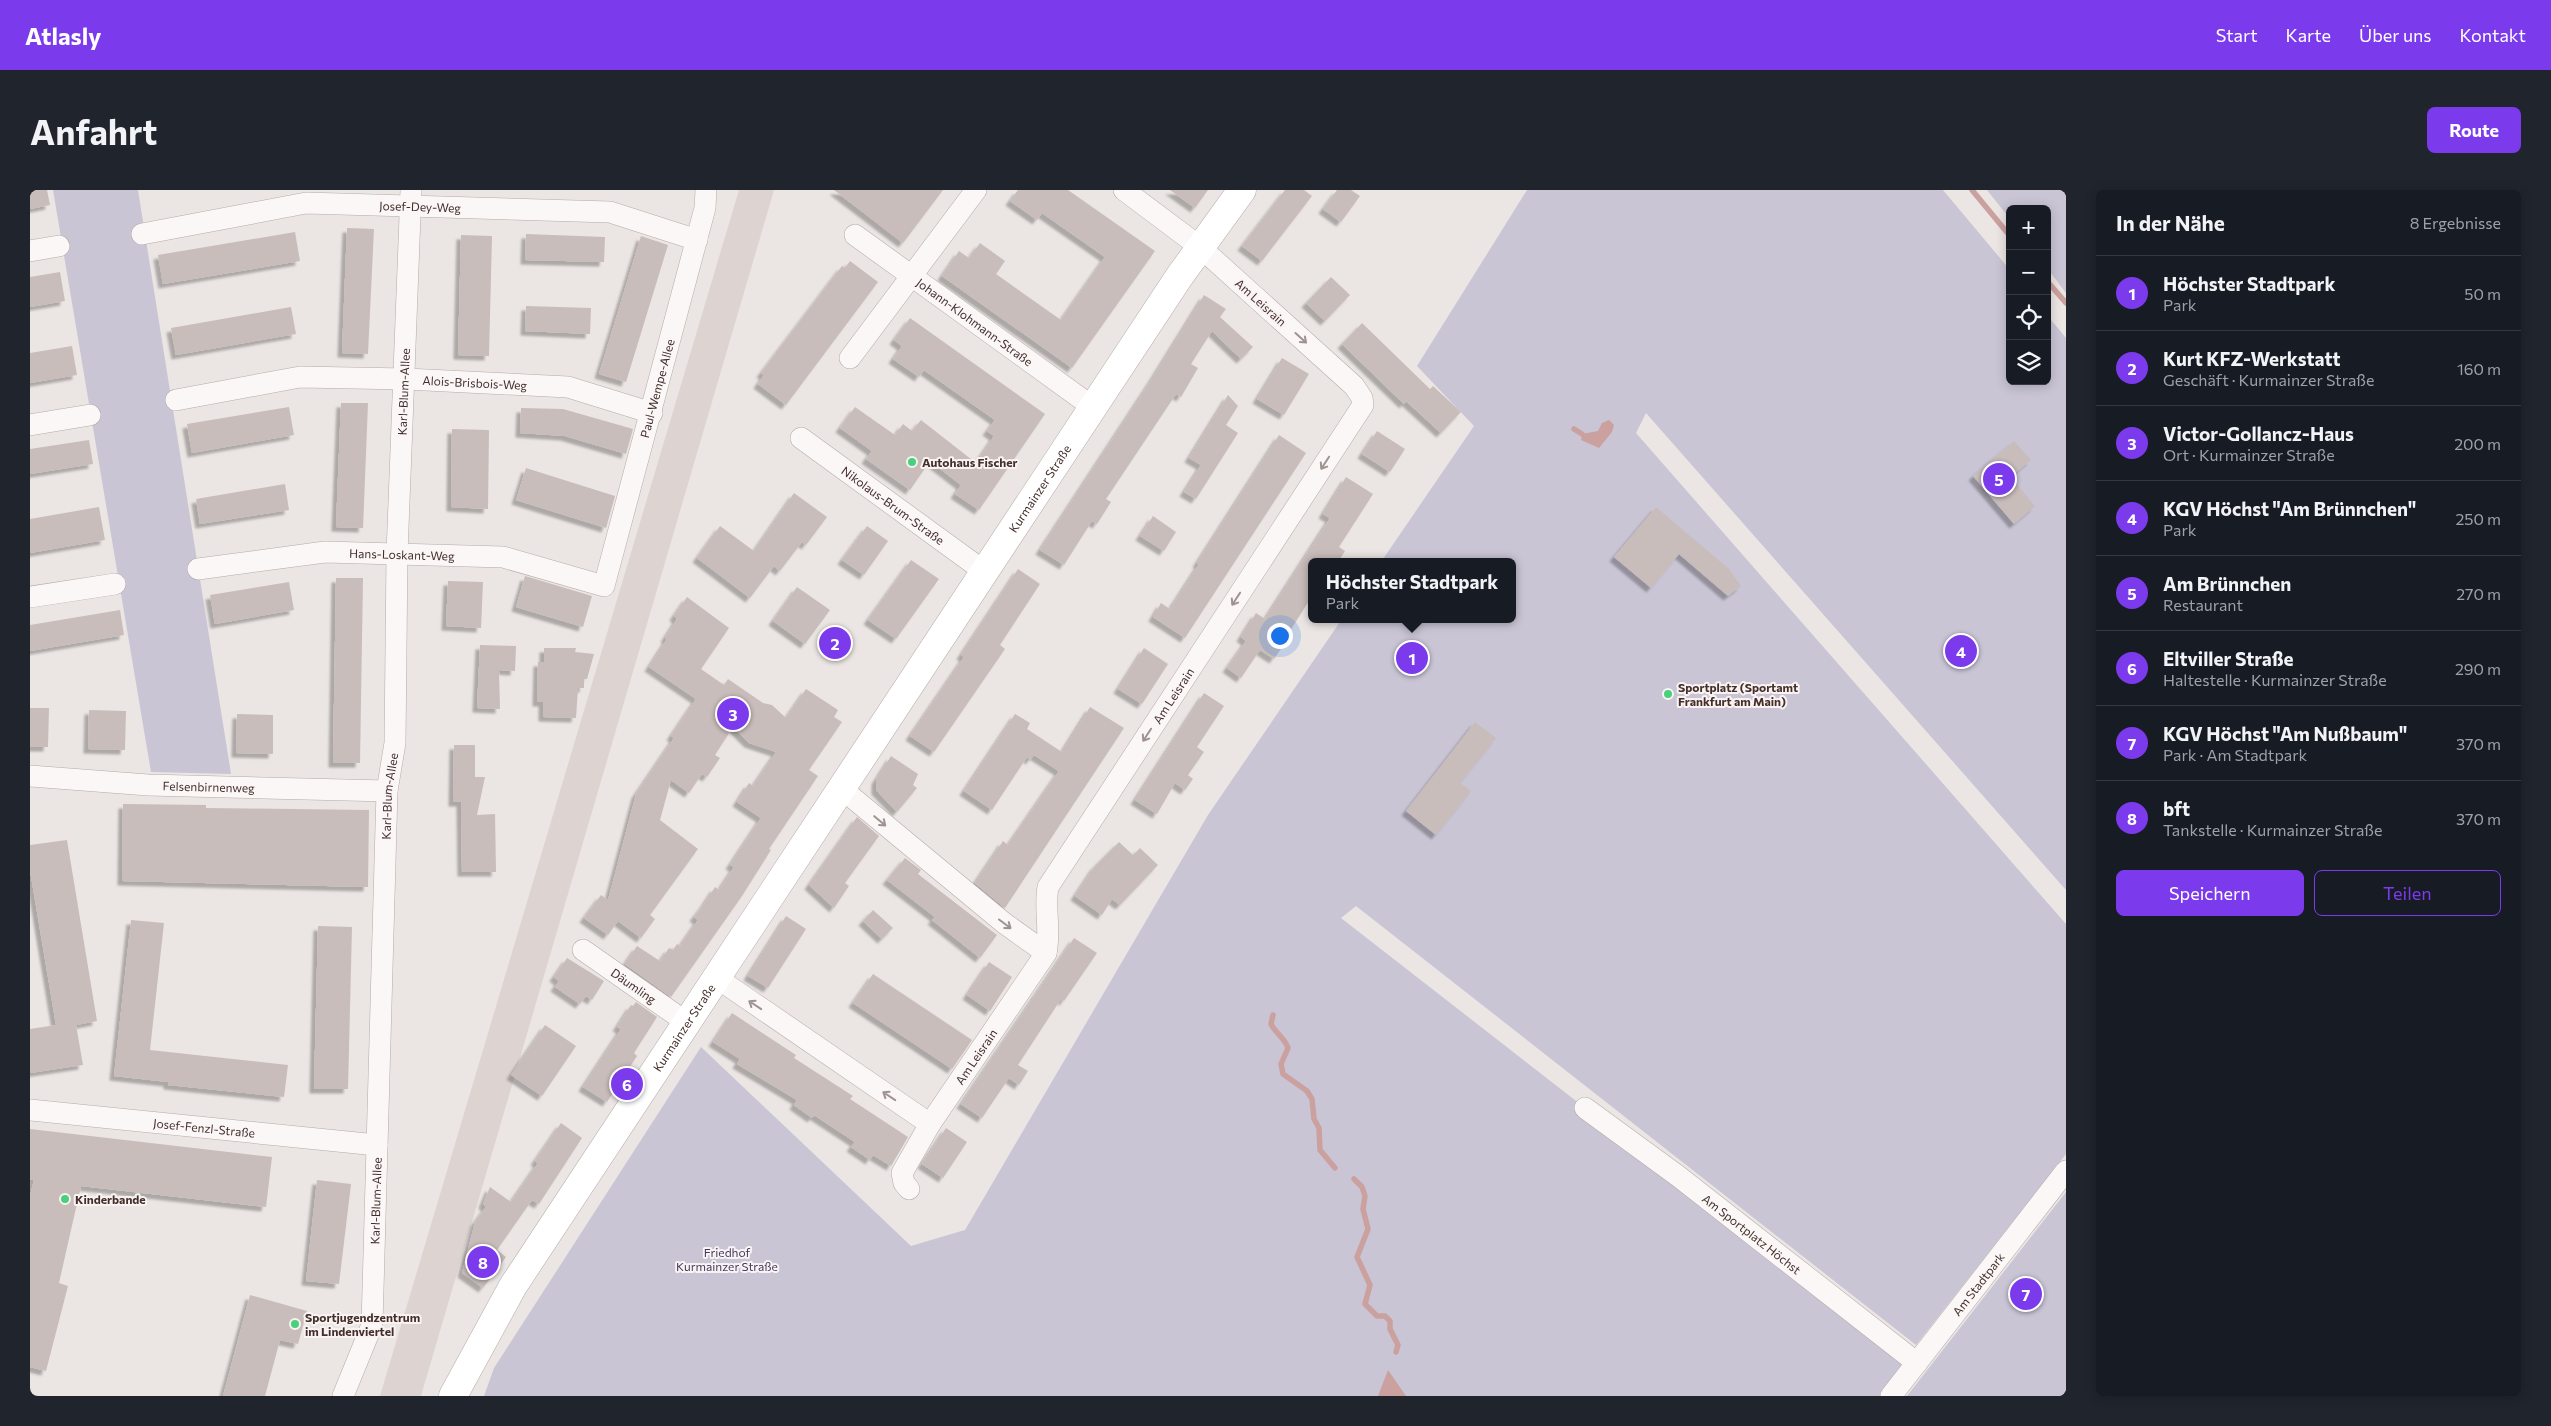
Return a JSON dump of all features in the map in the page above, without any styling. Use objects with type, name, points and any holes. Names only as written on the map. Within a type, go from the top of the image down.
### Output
[{"type":"main road","name":"Kurmainzer Straße","points":[[453,1396],[513,1286],[1200,247],[1242,190]]},
{"type":"street","name":"Paul-Wempe-Allee","points":[[604,586],[697,240],[705,208],[706,190]]},
{"type":"street","points":[[850,358],[976,190]]},
{"type":"street","points":[[1124,190],[1200,247]]},
{"type":"street","name":"Josef-Dey-Weg","points":[[142,234],[306,203],[411,199],[610,212],[697,240]]},
{"type":"street","name":"Karl-Blum-Allee","points":[[343,1396],[372,1325],[388,791],[395,743],[397,554],[406,379],[411,199]]},
{"type":"street","name":"Johann-Klohmann-Straße","points":[[855,235],[1094,408]]},
{"type":"street","points":[[30,251],[59,246]]},
{"type":"street","name":"Am Leisrain","points":[[909,1189],[904,1183],[902,1173],[930,1124],[1046,953],[1049,939],[1046,896],[1048,886],[1363,405],[1362,398],[1354,386],[1200,247]]},
{"type":"street","name":"Alois-Brisbois-Weg","points":[[176,400],[300,377],[406,379],[568,388],[652,413]]},
{"type":"street","points":[[30,425],[90,415]]},
{"type":"street","name":"Nikolaus-Brum-Straße","points":[[801,438],[985,572]]},
{"type":"street","name":"Hans-Loskant-Weg","points":[[198,569],[324,552],[503,557],[604,586]]},
{"type":"street","points":[[30,597],[115,584]]},
{"type":"street","name":"Felsenbirnenweg","points":[[30,776],[157,785],[388,791]]},
{"type":"street","points":[[842,790],[1004,923],[1046,953]]},
{"type":"street","name":"Däumling","points":[[583,950],[686,1022]]},
{"type":"street","points":[[717,978],[930,1124]]},
{"type":"street","name":"Am Sportplatz Höchst","points":[[1585,1108],[1678,1176],[1917,1363]]},
{"type":"street","name":"Josef-Fenzl-Straße","points":[[30,1110],[377,1145]]},
{"type":"street","name":"Am Stadtpark","points":[[1891,1396],[2066,1171]]},
{"type":"shaded area","points":[[739,190],[774,190],[421,1396],[380,1396]]},
{"type":"shaded area","points":[[1609,420],[1614,425],[1612,432],[1599,448],[1581,440],[1582,434],[1598,431],[1602,423]]},
{"type":"shaded area","points":[[1388,1370],[1406,1396],[1378,1396]]},
{"type":"green space","points":[[53,190],[138,190],[231,774],[151,772]]},
{"type":"green space","name":"Friedhof Kurmainzer Straße","points":[[1527,190],[1943,190],[2006,265],[2006,385],[2051,385],[2051,320],[2066,338],[2066,890],[1646,413],[1636,433],[2066,924],[2066,1154],[1916,1345],[1356,906],[1341,918],[1909,1360],[1880,1396],[484,1396],[494,1368],[701,1047],[911,1246],[965,1230],[1208,815],[1339,623],[1516,623],[1516,558],[1384,558],[1474,426],[1417,366]]},
{"type":"green space","points":[[1987,190],[2066,190],[2066,293],[2051,273],[2051,205],[2006,205],[2006,214]]},
{"type":"green space","points":[[2066,1192],[2066,1396],[1907,1396]]},
{"type":"building","points":[[30,190],[47,190],[50,205],[30,209]]},
{"type":"building","points":[[834,190],[943,190],[903,243]]},
{"type":"building","points":[[1018,190],[1068,190],[1155,251],[1072,368],[942,276],[959,251],[969,258],[980,243],[1005,261],[996,274],[1061,320],[1105,257],[1042,213],[1037,220],[1010,201]]},
{"type":"building","points":[[1170,190],[1208,190],[1195,208]]},
{"type":"building","points":[[1285,190],[1304,190],[1312,196],[1262,261],[1242,246]]},
{"type":"building","points":[[1337,190],[1351,190],[1360,196],[1341,222],[1323,209]]},
{"type":"building","points":[[347,228],[374,229],[368,354],[342,353]]},
{"type":"building","points":[[295,232],[300,261],[163,284],[158,255]]},
{"type":"building","points":[[526,234],[605,237],[604,262],[525,260]]},
{"type":"building","points":[[461,235],[492,236],[489,356],[458,355]]},
{"type":"building","points":[[641,236],[668,245],[626,382],[599,374]]},
{"type":"building","points":[[850,261],[878,282],[786,405],[758,384],[764,375],[761,373],[842,266],[845,268]]},
{"type":"building","points":[[60,272],[65,301],[30,307],[30,277]]},
{"type":"building","points":[[1331,277],[1350,295],[1325,321],[1306,303]]},
{"type":"building","points":[[1204,295],[1226,309],[1220,317],[1253,347],[1241,359],[1212,331],[1191,364],[1198,368],[1181,397],[1176,394],[1106,499],[1111,502],[1097,524],[1092,521],[1064,565],[1040,550],[1152,379]]},
{"type":"building","points":[[526,306],[591,308],[590,334],[525,331]]},
{"type":"building","points":[[291,307],[296,334],[176,355],[171,328]]},
{"type":"building","points":[[910,318],[1045,414],[979,510],[955,494],[961,485],[930,461],[910,490],[866,459],[872,451],[840,428],[855,407],[895,435],[903,424],[912,431],[921,420],[976,463],[994,436],[987,431],[995,420],[924,370],[919,377],[893,359],[902,346],[894,340]]},
{"type":"building","points":[[1362,323],[1430,389],[1433,386],[1461,412],[1441,433],[1406,401],[1404,404],[1342,344]]},
{"type":"building","points":[[72,346],[77,375],[30,383],[30,353]]},
{"type":"building","points":[[1282,358],[1309,374],[1284,415],[1257,399]]},
{"type":"building","points":[[1228,395],[1238,406],[1226,425],[1238,433],[1196,499],[1184,492],[1201,465],[1189,458]]},
{"type":"building","points":[[341,403],[368,403],[363,528],[336,527]]},
{"type":"building","points":[[289,407],[294,435],[192,453],[187,424]]},
{"type":"building","points":[[521,408],[563,409],[633,429],[626,454],[565,436],[520,433]]},
{"type":"building","points":[[452,429],[489,430],[488,509],[451,507]]},
{"type":"building","points":[[1377,431],[1405,449],[1390,472],[1362,454]]},
{"type":"building","points":[[1279,435],[1306,453],[1185,638],[1153,617],[1161,603],[1170,609],[1199,564],[1197,563]]},
{"type":"building","points":[[89,440],[93,464],[30,474],[30,449]]},
{"type":"building","points":[[2014,441],[2031,460],[2011,477],[2035,506],[2014,524],[1973,476]]},
{"type":"building","points":[[526,468],[615,496],[606,528],[516,500]]},
{"type":"building","points":[[1346,477],[1373,494],[1339,547],[1345,551],[1341,558],[1308,558],[1308,602],[1274,659],[1260,650],[1241,678],[1227,668],[1246,641],[1241,637],[1256,613],[1265,619],[1330,518],[1323,514]]},
{"type":"building","points":[[285,484],[289,510],[200,524],[196,499]]},
{"type":"building","points":[[794,493],[827,517],[806,545],[802,542],[780,571],[774,566],[750,598],[697,558],[720,526],[754,551]]},
{"type":"building","points":[[99,507],[105,540],[30,553],[30,519]]},
{"type":"building","points":[[1656,507],[1729,569],[1741,586],[1728,596],[1679,554],[1651,588],[1614,557]]},
{"type":"building","points":[[1153,516],[1176,532],[1164,551],[1140,536]]},
{"type":"building","points":[[867,526],[888,541],[864,575],[842,560]]},
{"type":"building","points":[[911,560],[939,579],[896,639],[868,620]]},
{"type":"building","points":[[1018,569],[1040,584],[1000,645],[1005,649],[934,752],[910,736],[964,657],[961,655]]},
{"type":"building","points":[[525,576],[592,596],[583,627],[516,607]]},
{"type":"building","points":[[336,578],[363,578],[360,763],[333,763]]},
{"type":"building","points":[[448,581],[483,582],[481,628],[446,626]]},
{"type":"building","points":[[289,582],[294,610],[215,624],[210,595]]},
{"type":"building","points":[[797,587],[830,610],[805,644],[773,621]]},
{"type":"building","points":[[687,597],[729,628],[701,669],[724,685],[728,679],[763,703],[772,705],[786,718],[806,689],[838,710],[834,717],[842,722],[809,770],[818,776],[769,849],[771,850],[742,896],[671,997],[625,964],[637,946],[660,961],[669,948],[673,950],[677,944],[680,946],[698,920],[694,917],[715,887],[719,890],[734,867],[730,865],[761,818],[737,802],[749,783],[753,786],[776,752],[749,743],[733,727],[715,755],[720,758],[707,777],[702,774],[689,793],[671,780],[660,820],[698,849],[650,915],[655,919],[641,938],[618,921],[608,935],[584,918],[601,895],[608,900],[636,794],[674,738],[671,736],[696,699],[649,667],[667,639],[665,638],[677,619],[674,616]]},
{"type":"building","points":[[120,610],[124,635],[30,651],[30,625]]},
{"type":"building","points":[[480,645],[516,646],[515,671],[499,670],[500,709],[477,708]]},
{"type":"building","points":[[544,648],[576,648],[575,652],[594,654],[587,679],[584,679],[584,688],[578,688],[576,718],[543,717],[543,702],[537,702],[538,662],[544,662]]},
{"type":"building","points":[[1144,648],[1168,664],[1142,704],[1118,689]]},
{"type":"building","points":[[1204,693],[1224,706],[1197,747],[1204,752],[1188,775],[1193,779],[1185,790],[1175,783],[1157,814],[1135,800]]},
{"type":"building","points":[[1090,707],[1124,728],[1005,908],[975,883],[1003,841],[1008,845],[1059,771],[1034,755],[1030,760],[1027,757],[992,810],[964,791],[1015,714],[1030,723],[1027,729],[1062,752]]},
{"type":"building","points":[[30,708],[49,708],[48,747],[30,747]]},
{"type":"building","points":[[89,710],[126,711],[125,750],[88,749]]},
{"type":"building","points":[[237,714],[273,715],[273,754],[236,753]]},
{"type":"building","points":[[1475,722],[1496,738],[1460,783],[1471,791],[1436,835],[1406,811]]},
{"type":"building","points":[[454,745],[475,745],[475,777],[485,777],[477,815],[495,814],[496,872],[462,872],[461,802],[453,802]]},
{"type":"building","points":[[891,756],[918,774],[913,785],[917,788],[897,812],[876,790],[876,780]]},
{"type":"building","points":[[123,804],[206,805],[206,808],[369,810],[368,887],[122,881]]},
{"type":"building","points":[[857,817],[879,836],[845,883],[849,886],[834,908],[809,885]]},
{"type":"building","points":[[67,840],[97,1021],[76,1025],[83,1065],[30,1073],[30,1029],[56,1025],[30,870],[30,845]]},
{"type":"building","points":[[1119,842],[1133,855],[1140,848],[1158,865],[1120,905],[1112,899],[1102,915],[1075,896],[1094,867]]},
{"type":"building","points":[[905,858],[921,870],[918,874],[997,935],[980,958],[932,920],[935,917],[887,880]]},
{"type":"building","points":[[873,910],[893,928],[882,939],[863,921]]},
{"type":"building","points":[[786,916],[806,929],[768,988],[748,976]]},
{"type":"building","points":[[131,920],[164,923],[150,1050],[288,1065],[284,1097],[168,1085],[168,1082],[114,1076]]},
{"type":"building","points":[[318,926],[352,927],[348,1089],[314,1089]]},
{"type":"building","points":[[1074,938],[1097,953],[1064,1001],[1061,999],[1018,1065],[1028,1071],[1019,1085],[1009,1078],[982,1118],[961,1104]]},
{"type":"building","points":[[567,958],[604,981],[592,1000],[586,996],[580,1004],[555,987],[559,981],[554,977]]},
{"type":"building","points":[[989,962],[1012,977],[990,1011],[967,995]]},
{"type":"building","points":[[873,974],[972,1040],[952,1069],[853,1003]]},
{"type":"building","points":[[636,1002],[657,1017],[634,1053],[637,1056],[607,1102],[583,1087],[621,1029],[617,1027],[631,1005],[633,1006]]},
{"type":"building","points":[[732,1013],[796,1055],[794,1058],[853,1096],[850,1099],[908,1137],[891,1166],[873,1155],[870,1160],[851,1147],[855,1142],[814,1115],[812,1118],[794,1105],[797,1100],[737,1064],[740,1059],[713,1042]]},
{"type":"building","points":[[545,1025],[576,1046],[542,1096],[511,1075]]},
{"type":"building","points":[[561,1123],[582,1138],[539,1204],[532,1200],[497,1250],[506,1257],[483,1288],[462,1273],[475,1222],[486,1207],[483,1204],[490,1187],[511,1202],[538,1163],[535,1161]]},
{"type":"building","points":[[946,1128],[967,1142],[943,1178],[922,1164]]},
{"type":"building","points":[[30,1129],[272,1157],[266,1207],[81,1186],[59,1283],[68,1286],[46,1371],[30,1367],[30,1196],[34,1180],[30,1180]]},
{"type":"building","points":[[317,1180],[351,1184],[339,1284],[306,1281]]},
{"type":"building","points":[[250,1295],[307,1311],[298,1344],[280,1340],[265,1396],[223,1396]]},
{"type":"waterway","points":[[1972,190],[2006,231]]},
{"type":"waterway","points":[[2051,286],[2066,303]]},
{"type":"waterway","points":[[1574,429],[1582,434]]},
{"type":"waterway","points":[[1273,1015],[1271,1024],[1288,1048],[1281,1064],[1283,1074],[1307,1091],[1312,1099],[1314,1119],[1319,1128],[1320,1150],[1335,1168]]},
{"type":"waterway","points":[[1354,1179],[1362,1187],[1365,1196],[1363,1209],[1368,1229],[1357,1257],[1370,1285],[1365,1304],[1377,1316],[1385,1316],[1390,1321],[1390,1329],[1398,1345],[1396,1352]]},
{"type":"place","name":"Autohaus Fischer","points":[[912,462]]},
{"type":"place","name":"Am Brünnchen","points":[[1999,479]]},
{"type":"place","name":"Kurt KFZ-Werkstatt","points":[[835,643]]},
{"type":"place","name":"KGV Höchst \"Am Brünnchen\"","points":[[1961,651]]},
{"type":"place","name":"Höchster Stadtpark","points":[[1412,658]]},
{"type":"place","name":"Sportplatz (Sportamt Frankfurt am Main)","points":[[1668,694]]},
{"type":"place","name":"Victor-Gollancz-Haus","points":[[733,714]]},
{"type":"place","name":"Eltviller Straße","points":[[627,1084]]},
{"type":"place","name":"Kinderbande","points":[[65,1199]]},
{"type":"place","name":"bft","points":[[483,1262]]},
{"type":"place","name":"KGV Höchst \"Am Nußbaum\"","points":[[2026,1294]]},
{"type":"place","name":"Sportjugendzentrum im Lindenviertel","points":[[295,1324]]}]
